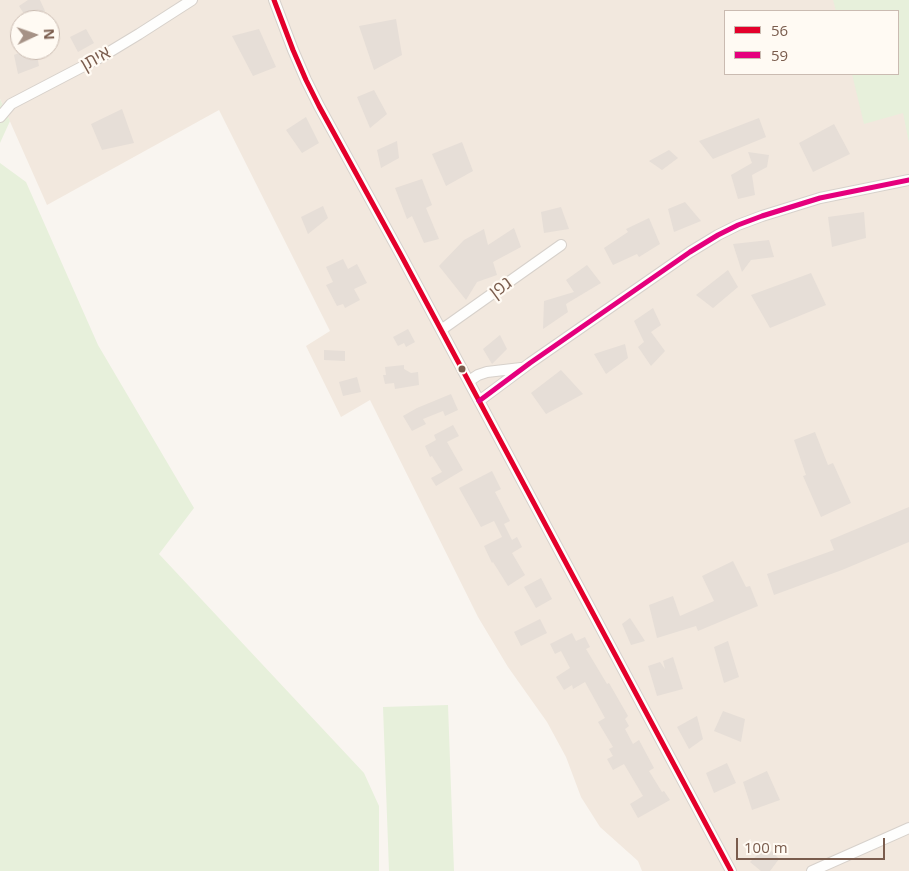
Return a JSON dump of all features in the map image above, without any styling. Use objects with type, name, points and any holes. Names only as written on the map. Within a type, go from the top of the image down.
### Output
[{"type":"street","name":"איתן","points":[[0,117],[11,104],[101,57],[192,0]]},
{"type":"street","points":[[274,0],[306,80],[731,871]]},
{"type":"street","points":[[479,401],[530,362],[702,245],[738,225],[820,198],[909,180]]},
{"type":"street","name":"גפן","points":[[441,330],[561,245]]},
{"type":"street","points":[[468,381],[487,372],[520,368],[530,362]]},
{"type":"street","points":[[812,871],[909,828]]},
{"type":"shaded area","points":[[0,0],[909,0],[909,871],[642,871],[638,861],[600,827],[581,797],[566,757],[547,722],[508,667],[478,617],[370,400],[341,417],[306,346],[330,331],[219,110],[47,205],[0,99]]},
{"type":"green space","points":[[833,0],[909,0],[909,143],[903,113],[864,124],[852,75],[899,75],[899,10],[836,10]]},
{"type":"green space","points":[[0,99],[10,121],[0,143]]},
{"type":"green space","points":[[0,163],[26,182],[98,345],[194,508],[159,554],[364,773],[379,806],[379,871],[0,871]]},
{"type":"green space","points":[[448,705],[454,871],[389,871],[383,707]]},
{"type":"building","points":[[28,0],[40,0],[45,10],[22,10],[19,6]]},
{"type":"building","points":[[396,19],[402,55],[374,70],[359,26]]},
{"type":"building","points":[[86,29],[94,43],[78,52],[70,37]]},
{"type":"building","points":[[259,29],[276,67],[253,76],[232,36]]},
{"type":"building","points":[[15,60],[38,60],[39,66],[18,74]]},
{"type":"building","points":[[374,90],[387,114],[370,128],[357,97]]},
{"type":"building","points":[[122,109],[134,143],[102,150],[91,124]]},
{"type":"building","points":[[306,117],[319,143],[302,153],[286,130]]},
{"type":"building","points":[[759,118],[766,137],[713,159],[699,141]]},
{"type":"building","points":[[834,124],[850,154],[813,172],[799,143]]},
{"type":"building","points":[[397,141],[399,158],[381,168],[377,150]]},
{"type":"building","points":[[462,142],[473,171],[446,186],[432,154]]},
{"type":"building","points":[[669,150],[678,158],[662,170],[649,161]]},
{"type":"building","points":[[748,152],[769,155],[767,167],[752,175],[755,195],[738,199],[731,175],[752,163]]},
{"type":"building","points":[[422,179],[432,205],[426,208],[439,239],[424,243],[412,216],[407,219],[395,188]]},
{"type":"building","points":[[685,202],[701,221],[674,232],[668,209]]},
{"type":"building","points":[[323,206],[328,218],[308,234],[301,217]]},
{"type":"building","points":[[561,207],[569,229],[544,233],[541,212]]},
{"type":"building","points":[[864,212],[866,238],[832,247],[828,217]]},
{"type":"building","points":[[649,218],[660,244],[639,257],[637,254],[613,265],[604,248],[628,232],[626,229]]},
{"type":"building","points":[[514,228],[521,247],[493,262],[497,275],[477,282],[466,300],[439,266],[464,240],[484,229],[488,245]]},
{"type":"building","points":[[769,240],[774,257],[751,260],[742,272],[733,244]]},
{"type":"building","points":[[343,259],[348,269],[357,264],[367,283],[354,289],[360,300],[345,308],[343,304],[337,306],[326,285],[333,282],[326,267]]},
{"type":"building","points":[[587,265],[601,283],[566,304],[568,312],[543,329],[544,301],[574,292],[566,280]]},
{"type":"building","points":[[728,270],[738,287],[713,308],[696,295]]},
{"type":"building","points":[[811,273],[826,305],[770,328],[751,295]]},
{"type":"building","points":[[653,308],[661,325],[651,332],[665,351],[651,366],[638,347],[644,342],[634,321]]},
{"type":"building","points":[[408,329],[415,342],[406,347],[404,343],[398,346],[393,337]]},
{"type":"building","points":[[500,335],[507,349],[492,364],[483,349]]},
{"type":"building","points":[[625,344],[628,358],[606,374],[594,354]]},
{"type":"building","points":[[324,350],[345,351],[345,361],[324,360]]},
{"type":"building","points":[[404,365],[404,369],[411,373],[418,372],[419,385],[395,389],[394,383],[385,384],[383,375],[386,375],[385,367]]},
{"type":"building","points":[[561,370],[583,394],[546,414],[531,393]]},
{"type":"building","points":[[357,377],[361,392],[343,396],[339,382]]},
{"type":"building","points":[[451,394],[458,410],[445,416],[443,411],[423,419],[426,424],[412,431],[403,416]]},
{"type":"building","points":[[453,425],[459,436],[447,442],[463,470],[436,486],[431,478],[442,472],[432,456],[430,457],[425,446],[436,440],[434,435]]},
{"type":"building","points":[[815,432],[828,465],[833,463],[851,503],[821,517],[803,476],[806,475],[794,440]]},
{"type":"building","points":[[492,471],[501,489],[495,492],[510,521],[504,524],[512,540],[517,537],[522,547],[512,553],[525,575],[508,586],[492,563],[484,546],[502,537],[494,521],[481,527],[459,488]]},
{"type":"building","points":[[909,507],[909,542],[842,570],[774,595],[767,574],[834,550],[830,540]]},
{"type":"building","points":[[733,561],[746,587],[750,586],[758,606],[698,631],[696,626],[657,638],[649,605],[673,596],[680,616],[714,601],[702,576]]},
{"type":"building","points":[[541,578],[552,599],[536,608],[524,587]]},
{"type":"building","points":[[630,618],[645,641],[631,645],[622,624]]},
{"type":"building","points":[[540,619],[547,633],[521,646],[514,632]]},
{"type":"building","points":[[572,633],[576,641],[585,637],[590,647],[586,649],[628,716],[625,719],[629,726],[625,729],[633,744],[639,740],[654,768],[649,771],[662,792],[664,791],[670,800],[638,818],[630,804],[643,796],[624,764],[613,770],[607,759],[613,756],[609,749],[613,747],[598,722],[605,718],[585,682],[573,689],[572,685],[564,690],[556,677],[570,668],[561,651],[555,654],[550,644]]},
{"type":"building","points":[[728,641],[739,677],[724,683],[714,647]]},
{"type":"building","points":[[673,657],[683,689],[657,696],[648,666],[660,662],[665,669],[663,661]]},
{"type":"building","points":[[723,711],[745,719],[741,742],[714,731]]},
{"type":"building","points":[[697,716],[703,739],[689,749],[677,727]]},
{"type":"building","points":[[727,763],[736,783],[714,793],[706,773]]},
{"type":"building","points":[[767,771],[780,800],[752,810],[743,782]]},
{"type":"building","points":[[767,846],[779,859],[770,871],[761,871],[750,862]]},
{"type":"transit line","name":"56","points":[[274,0],[293,50],[319,106],[731,871]]},
{"type":"transit line","name":"59","points":[[479,401],[530,363],[690,252],[718,235],[762,216],[820,198],[909,180]]}]
